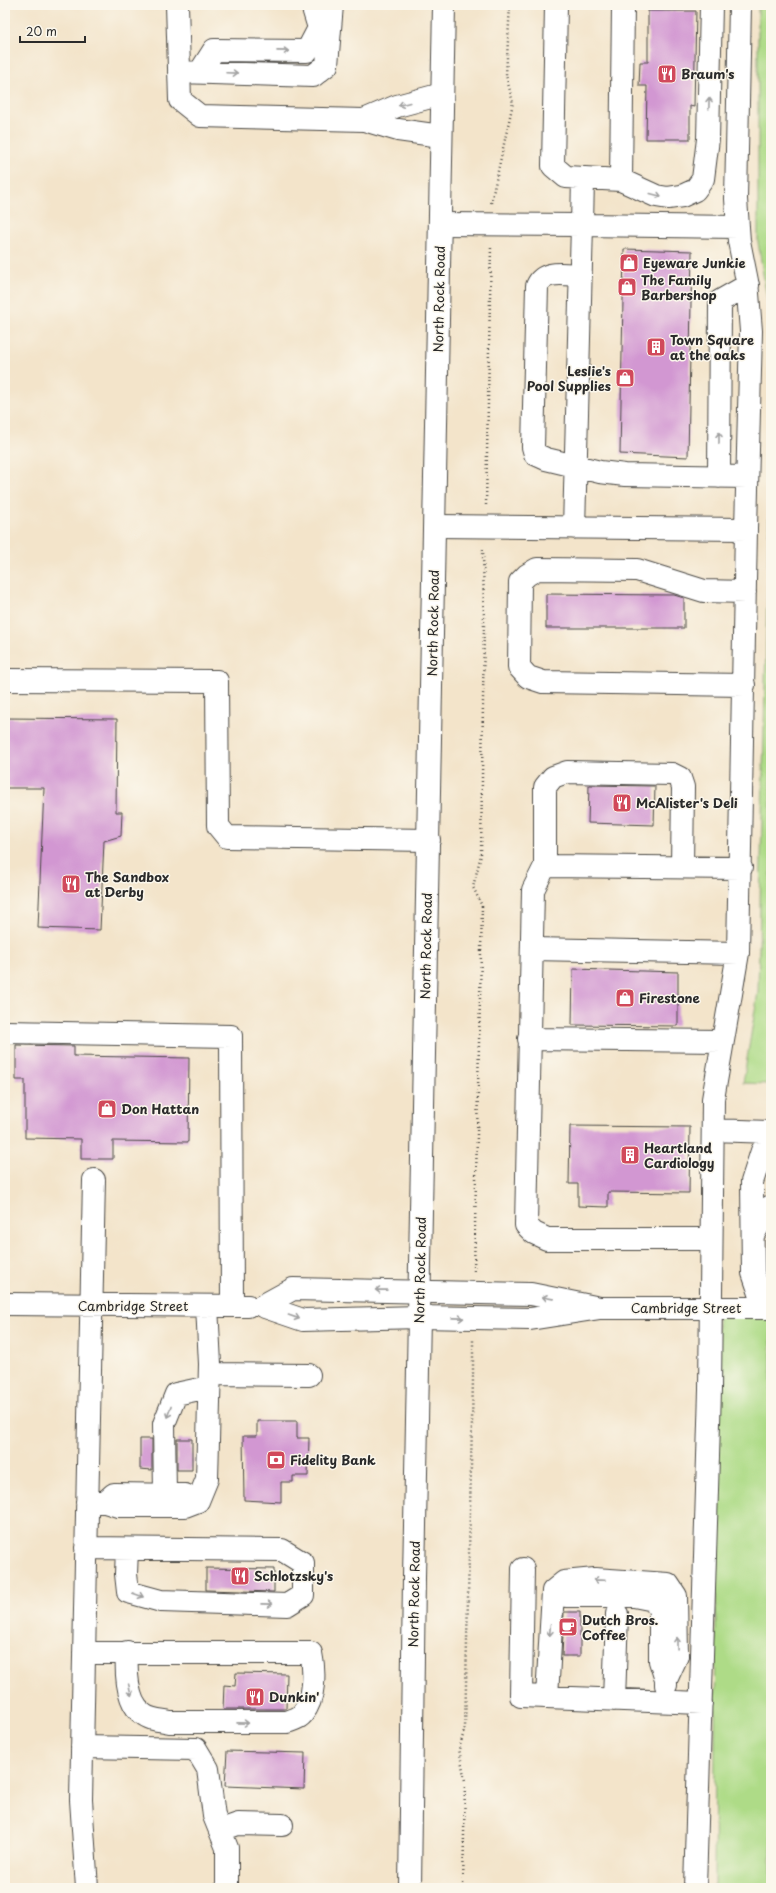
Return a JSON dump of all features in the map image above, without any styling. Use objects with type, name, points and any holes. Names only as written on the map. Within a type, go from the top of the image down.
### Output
[{"type":"main road","points":[[177,5],[180,100],[200,116],[364,120],[398,130],[441,136]]},
{"type":"main road","points":[[200,72],[214,50],[307,51],[320,28],[312,5]]},
{"type":"main road","points":[[179,72],[313,76],[327,65],[332,5]]},
{"type":"main road","name":"North Rock Road","points":[[410,1888],[419,1317],[444,5]]},
{"type":"main road","points":[[556,5],[553,166],[566,177],[621,180],[656,196],[668,198],[682,196],[695,190],[704,179],[707,159],[711,5]]},
{"type":"main road","points":[[621,180],[623,5]]},
{"type":"main road","points":[[695,1888],[710,1390],[713,1099],[738,953],[751,331],[748,285],[739,241],[736,199],[740,5]]},
{"type":"main road","points":[[364,120],[397,106],[442,94]]},
{"type":"main road","points":[[707,159],[737,160]]},
{"type":"main road","points":[[574,528],[577,465],[583,178]]},
{"type":"main road","points":[[440,224],[738,227]]},
{"type":"main road","points":[[581,275],[549,274],[540,280],[537,286],[533,447],[535,454],[546,459],[577,465],[600,472],[625,475],[747,477]]},
{"type":"main road","points":[[719,477],[720,301],[748,285]]},
{"type":"main road","points":[[435,526],[746,529]]},
{"type":"main road","points":[[744,685],[543,682],[528,677],[519,667],[520,582],[527,575],[537,569],[637,570],[704,591],[745,592]]},
{"type":"main road","points":[[5,680],[217,681],[218,826],[227,837],[429,840]]},
{"type":"main road","points":[[682,867],[683,788],[680,778],[672,774],[567,772],[553,777],[545,787],[544,866],[533,890],[526,1225],[534,1233],[547,1238],[711,1238]]},
{"type":"main road","points":[[544,866],[740,868]]},
{"type":"main road","points":[[532,949],[738,953]]},
{"type":"main road","points":[[5,1032],[231,1036],[232,1306]]},
{"type":"main road","points":[[529,1039],[723,1041]]},
{"type":"main road","points":[[713,1130],[771,1132]]},
{"type":"main road","points":[[768,1308],[753,1273],[762,1267],[753,1235],[752,1182],[762,1151],[771,1143]]},
{"type":"main road","points":[[87,1888],[81,1800],[86,1548],[96,1502],[90,1306],[94,1180]]},
{"type":"main road","points":[[753,1235],[771,1206]]},
{"type":"main road","name":"Cambridge Street","points":[[262,1306],[293,1289],[531,1294],[600,1308]]},
{"type":"main road","name":"Cambridge Street","points":[[5,1304],[90,1306],[262,1306],[304,1320],[419,1317],[530,1319],[600,1308],[768,1308]]},
{"type":"main road","points":[[96,1502],[118,1506],[185,1506],[198,1501],[207,1479],[209,1380],[207,1306]]},
{"type":"main road","points":[[165,1494],[164,1424],[176,1394],[209,1380],[308,1375]]},
{"type":"main road","points":[[96,1502],[114,1494],[185,1495],[198,1501]]},
{"type":"main road","points":[[86,1548],[282,1550],[303,1563],[303,1595],[287,1605],[161,1601],[139,1596],[128,1592],[126,1574],[127,1549]]},
{"type":"main road","points":[[523,1569],[521,1696],[701,1703]]},
{"type":"main road","points":[[547,1697],[553,1591],[566,1596],[634,1596],[654,1600],[660,1611],[660,1661],[666,1680],[666,1702]]},
{"type":"main road","points":[[614,1700],[617,1614]]},
{"type":"main road","points":[[84,1653],[127,1652],[310,1654],[313,1665],[311,1700],[303,1715],[287,1722],[170,1722],[154,1719],[143,1714],[136,1707],[130,1691],[126,1672],[127,1652]]},
{"type":"main road","points":[[82,1747],[196,1749],[208,1769],[214,1816],[227,1848],[227,1888]]},
{"type":"main road","points":[[221,1833],[221,1830],[238,1824],[282,1825]]},
{"type":"path","points":[[474,1266],[482,906],[473,887],[481,855],[484,624],[483,527],[487,495],[491,199],[513,103],[506,75],[510,5]]},
{"type":"path","points":[[462,1888],[465,1781],[459,1749],[465,1728],[473,1379],[472,1353]]},
{"type":"green space","points":[[758,5],[771,5],[771,325],[758,242]]},
{"type":"green space","points":[[771,422],[771,1084],[743,1083],[758,992]]},
{"type":"green space","points":[[718,1314],[771,1314],[771,1888],[714,1888]]},
{"type":"building","name":"Braum's","points":[[648,11],[696,11],[694,107],[690,106],[690,139],[646,139],[647,86],[639,86],[640,62],[648,62]]},
{"type":"building","name":"Town Square at the oaks","points":[[624,249],[692,251],[688,457],[620,454]]},
{"type":"building","points":[[546,594],[674,595],[684,598],[684,628],[546,628]]},
{"type":"building","points":[[5,718],[117,719],[116,812],[122,812],[121,836],[104,841],[100,930],[38,928],[44,788],[5,788]]},
{"type":"building","name":"McAlister's Deli","points":[[589,785],[655,786],[654,825],[588,823]]},
{"type":"building","name":"Firestone","points":[[573,969],[678,972],[678,1026],[572,1025]]},
{"type":"building","name":"Don Hattan","points":[[16,1045],[74,1046],[74,1056],[189,1058],[188,1142],[113,1141],[113,1159],[81,1159],[81,1139],[25,1138],[25,1080],[16,1080]]},
{"type":"building","name":"Heartland Cardiology","points":[[570,1126],[690,1127],[689,1193],[608,1192],[608,1207],[578,1206],[578,1184],[569,1184]]},
{"type":"building","points":[[257,1421],[297,1421],[297,1438],[309,1438],[308,1476],[293,1476],[293,1482],[281,1482],[281,1502],[244,1500],[243,1436],[257,1436]]},
{"type":"building","points":[[140,1439],[152,1439],[152,1470],[140,1469]]},
{"type":"building","points":[[177,1439],[192,1439],[192,1470],[177,1470]]},
{"type":"building","name":"Schlotzsky's","points":[[206,1568],[274,1569],[274,1592],[206,1590]]},
{"type":"building","name":"Dutch Bros. Coffee","points":[[564,1612],[580,1612],[580,1656],[562,1656]]},
{"type":"building","name":"Dunkin'","points":[[236,1673],[287,1674],[286,1709],[223,1709],[224,1685],[235,1686]]},
{"type":"building","points":[[227,1751],[305,1753],[304,1789],[225,1786]]},
{"type":"place","name":"Braum's","points":[[667,74]]},
{"type":"place","name":"Eyeware Junkie","points":[[629,263]]},
{"type":"place","name":"The Family Barbershop","points":[[627,287]]},
{"type":"place","name":"Town Square at the oaks","points":[[656,347]]},
{"type":"place","name":"Leslie's Pool Supplies","points":[[625,378]]},
{"type":"place","name":"McAlister's Deli","points":[[622,803]]},
{"type":"place","name":"The Sandbox at Derby","points":[[71,884]]},
{"type":"place","name":"Firestone","points":[[625,998]]},
{"type":"place","name":"Don Hattan","points":[[107,1109]]},
{"type":"place","name":"Heartland Cardiology","points":[[630,1155]]},
{"type":"place","name":"Fidelity Bank","points":[[276,1460]]},
{"type":"place","name":"Schlotzsky's","points":[[240,1576]]},
{"type":"place","name":"Dutch Bros. Coffee","points":[[568,1627]]},
{"type":"place","name":"Dunkin'","points":[[255,1697]]}]
